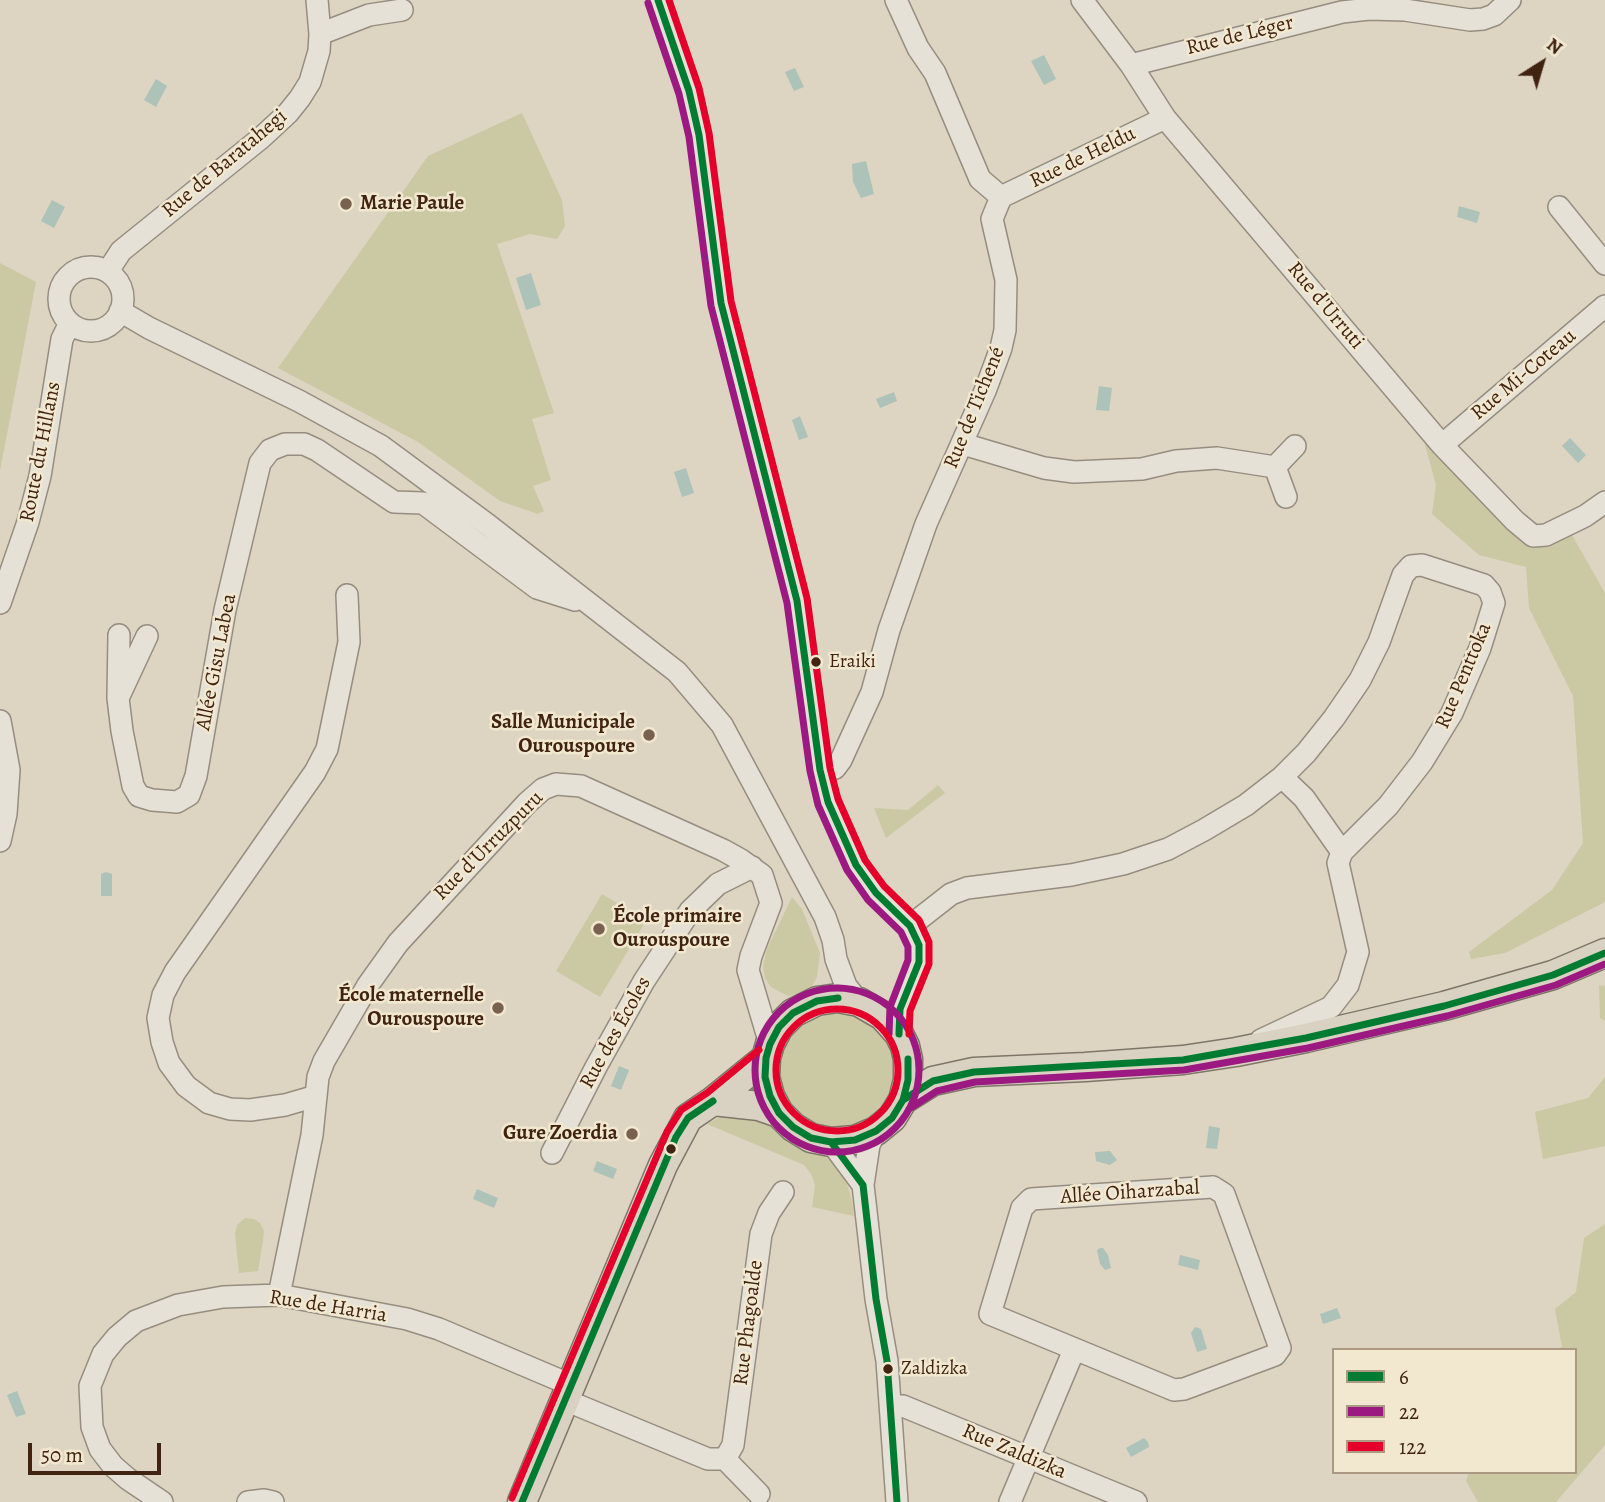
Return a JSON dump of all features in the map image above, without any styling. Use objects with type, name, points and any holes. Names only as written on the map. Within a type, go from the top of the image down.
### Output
[{"type":"main road","points":[[903,1100],[933,1082],[974,1072],[1085,1068],[1183,1060],[1236,1052],[1444,1006],[1553,975],[1605,953]]},
{"type":"main road","points":[[522,1502],[676,1137],[688,1118],[713,1101],[768,1051],[779,1027],[805,1007],[838,998],[861,1003],[883,1016],[904,1046],[908,1080],[903,1100],[892,1118],[876,1131],[855,1140],[831,1142],[811,1138],[793,1128],[779,1113],[768,1087],[768,1051]]},
{"type":"main road","points":[[904,1046],[974,1072]]},
{"type":"main road","points":[[713,1101],[759,1106],[779,1113]]},
{"type":"street","name":"Rue de Baratahegi","points":[[108,271],[121,251],[288,113],[310,82],[315,67],[320,34],[317,0]]},
{"type":"street","points":[[658,0],[689,90],[699,135],[721,303],[797,601],[820,770],[832,813],[856,866],[876,893],[910,926],[919,945],[919,962],[900,1009],[904,1046]]},
{"type":"street","points":[[896,0],[918,48],[935,73],[980,179],[1000,200]]},
{"type":"street","name":"Rue d'Urruti","points":[[1082,0],[1131,65],[1166,118],[1442,445],[1514,521],[1533,536],[1546,535],[1605,502]]},
{"type":"street","name":"Rue de Léger","points":[[1131,65],[1342,12],[1369,9],[1405,10],[1471,20],[1494,15],[1510,0]]},
{"type":"street","points":[[320,34],[369,15],[402,10]]},
{"type":"street","name":"Rue de Heldu","points":[[1000,200],[1166,118]]},
{"type":"street","name":"Rue de Tichené","points":[[820,770],[835,768],[872,692],[889,630],[926,524],[963,444],[1001,348],[1005,330],[1006,280],[992,219],[1000,200]]},
{"type":"street","points":[[1559,207],[1605,264]]},
{"type":"street","points":[[84,267],[97,267],[108,271],[118,282],[123,297],[120,311],[114,321],[104,328],[66,331],[59,291],[64,280],[73,272],[84,267]]},
{"type":"street","name":"Rue Mi-Coteau","points":[[1442,445],[1605,306]]},
{"type":"street","points":[[120,311],[381,446],[677,672],[722,725],[825,918],[846,986],[861,1003],[889,996],[910,982]]},
{"type":"street","name":"Route du Hillans","points":[[0,603],[29,522],[66,331]]},
{"type":"street","name":"Allée Gisu Labea","points":[[119,635],[118,698],[133,786],[139,796],[177,802],[189,795],[195,776],[225,610],[260,463],[270,450],[285,444],[304,444],[317,450],[394,502],[423,503],[537,588],[589,604]]},
{"type":"street","points":[[963,444],[1044,468],[1074,472],[1142,469],[1176,461],[1286,453],[1286,497]]},
{"type":"street","points":[[385,497],[395,494],[403,485],[427,480]]},
{"type":"street","name":"Rue Penttoka","points":[[910,926],[951,894],[967,888],[1071,875],[1124,864],[1168,849],[1246,805],[1282,777],[1320,735],[1360,680],[1378,642],[1403,575],[1411,566],[1422,565],[1485,586],[1494,603],[1480,648],[1452,713],[1422,762],[1388,806],[1366,831],[1342,852]]},
{"type":"street","points":[[316,1096],[285,1105],[250,1110],[230,1109],[209,1103],[186,1086],[169,1063],[158,1018],[163,995],[175,972],[316,772],[327,749],[349,642],[347,595]]},
{"type":"street","points":[[118,698],[147,636]]},
{"type":"street","points":[[0,721],[9,770],[6,814],[0,841]]},
{"type":"street","points":[[1236,1052],[1331,1007],[1348,985],[1358,952],[1338,863],[1342,852],[1304,798],[1282,777]]},
{"type":"street","name":"Rue d'Urruzpuru","points":[[279,1295],[312,1135],[318,1077],[324,1061],[378,970],[409,929],[543,789],[556,783],[581,786],[723,850],[762,876],[771,903],[748,970],[768,1051]]},
{"type":"street","name":"Rue des Écoles","points":[[552,1153],[644,981],[690,911],[718,884],[751,867]]},
{"type":"street","points":[[752,984],[766,1001],[805,1007],[836,959]]},
{"type":"street","points":[[876,1131],[869,1145],[863,1185],[891,1406],[897,1502]]},
{"type":"street","points":[[831,1142],[863,1185]]},
{"type":"street","name":"Allée Oiharzabal","points":[[1213,1187],[1224,1194],[1280,1348],[1275,1355],[1184,1389],[1174,1390],[1074,1350],[990,1314],[1022,1208],[1031,1199],[1213,1187]]},
{"type":"street","name":"Rue Phagoalde","points":[[725,1459],[733,1445],[761,1234],[769,1213],[783,1192]]},
{"type":"street","name":"Rue de Harria","points":[[162,1502],[113,1466],[100,1448],[92,1427],[90,1386],[103,1354],[117,1336],[136,1321],[178,1305],[223,1297],[279,1295],[407,1319],[439,1329],[568,1392]]},
{"type":"street","points":[[1010,1502],[1074,1350]]},
{"type":"street","points":[[568,1392],[708,1459],[725,1459],[759,1494]]},
{"type":"street","name":"Rue Zaldizka","points":[[891,1406],[903,1405],[1136,1502]]},
{"type":"street","points":[[248,1502],[273,1502]]},
{"type":"green space","points":[[522,113],[562,200],[565,226],[557,239],[530,234],[497,244],[554,413],[532,419],[551,480],[533,486],[544,511],[538,514],[500,501],[418,442],[278,368],[428,156]]},
{"type":"green space","points":[[0,263],[36,282],[0,471]]},
{"type":"green space","points":[[1421,430],[1517,528],[1572,535],[1605,593],[1605,902],[1505,953],[1471,959],[1469,952],[1552,890],[1583,843],[1573,696],[1529,608],[1526,567],[1479,555],[1432,514],[1436,485]]},
{"type":"green space","points":[[938,785],[945,793],[886,838],[874,808],[908,810]]},
{"type":"green space","points":[[602,894],[646,921],[600,997],[556,971]]},
{"type":"green space","points":[[792,897],[802,909],[820,953],[817,977],[812,986],[805,992],[788,996],[771,987],[765,978],[763,966],[767,949]]},
{"type":"green space","points":[[1599,985],[1605,986],[1605,1021],[1600,1018]]},
{"type":"green space","points":[[837,1010],[860,1014],[879,1027],[892,1046],[896,1069],[892,1092],[879,1111],[860,1124],[837,1128],[814,1124],[795,1111],[782,1092],[778,1069],[782,1046],[795,1027],[814,1014]]},
{"type":"green space","points":[[1605,1077],[1605,1146],[1543,1159],[1535,1112],[1588,1098]]},
{"type":"green space","points":[[724,1115],[763,1119],[799,1148],[824,1156],[833,1162],[847,1184],[854,1216],[812,1207],[815,1185],[804,1165],[707,1124]]},
{"type":"green space","points":[[245,1218],[260,1223],[264,1231],[258,1271],[239,1273],[235,1234],[237,1225]]},
{"type":"green space","points":[[1605,1224],[1605,1445],[1556,1502],[1478,1502],[1466,1481],[1468,1474],[1577,1474],[1577,1348],[1558,1348],[1562,1347],[1555,1309],[1576,1292],[1584,1238]]},
{"type":"shaded area","points":[[1044,55],[1056,79],[1044,85],[1031,61]]},
{"type":"shaded area","points":[[795,68],[804,87],[794,91],[785,72]]},
{"type":"shaded area","points":[[156,79],[167,86],[156,107],[144,100]]},
{"type":"shaded area","points":[[866,161],[874,194],[861,198],[853,182],[852,164]]},
{"type":"shaded area","points":[[52,200],[65,207],[54,228],[41,221]]},
{"type":"shaded area","points":[[1459,206],[1480,212],[1477,223],[1457,217]]},
{"type":"shaded area","points":[[531,273],[541,305],[526,310],[516,278]]},
{"type":"shaded area","points":[[1099,386],[1112,388],[1109,411],[1096,410]]},
{"type":"shaded area","points":[[894,392],[897,401],[880,408],[876,399]]},
{"type":"shaded area","points":[[800,416],[808,437],[799,440],[792,420]]},
{"type":"shaded area","points":[[1570,438],[1586,455],[1578,463],[1562,446]]},
{"type":"shaded area","points":[[686,468],[694,493],[682,497],[674,472]]},
{"type":"shaded area","points":[[101,874],[112,874],[112,896],[101,896]]},
{"type":"shaded area","points":[[619,1066],[629,1070],[621,1090],[611,1086]]},
{"type":"shaded area","points":[[1209,1126],[1220,1128],[1217,1149],[1206,1148]]},
{"type":"shaded area","points":[[1110,1151],[1117,1160],[1110,1165],[1096,1161],[1095,1152]]},
{"type":"shaded area","points":[[597,1161],[617,1169],[613,1179],[593,1171]]},
{"type":"shaded area","points":[[477,1189],[498,1198],[494,1208],[473,1199]]},
{"type":"shaded area","points":[[1100,1248],[1108,1255],[1111,1268],[1105,1270],[1100,1264],[1097,1250]]},
{"type":"shaded area","points":[[1180,1255],[1200,1260],[1198,1270],[1178,1265]]},
{"type":"shaded area","points":[[1337,1308],[1341,1318],[1323,1324],[1320,1314]]},
{"type":"shaded area","points":[[1195,1327],[1201,1329],[1207,1349],[1197,1352],[1191,1333]]},
{"type":"shaded area","points":[[17,1391],[26,1414],[16,1417],[7,1395]]},
{"type":"shaded area","points":[[1144,1438],[1149,1447],[1131,1457],[1126,1448]]},
{"type":"transit line","name":"6","points":[[658,0],[689,91],[699,135],[721,303],[797,601],[820,770],[828,802],[856,865],[876,893],[910,926],[919,945],[919,962],[900,1009],[899,1034]]},
{"type":"transit line","name":"122","points":[[669,0],[699,88],[709,133],[731,301],[807,598],[830,768],[838,799],[865,860],[884,886],[919,920],[929,942],[929,964],[910,1011],[909,1034]]},
{"type":"transit line","name":"22","points":[[648,3],[679,94],[689,137],[711,306],[787,603],[810,771],[818,805],[847,870],[868,900],[901,932],[908,947],[908,960],[890,1007],[889,1034]]},
{"type":"transit line","name":"6","points":[[903,1100],[933,1081],[974,1072],[1183,1060],[1306,1038],[1444,1006],[1553,975],[1605,953]]},
{"type":"transit line","name":"22","points":[[909,1109],[937,1091],[975,1082],[1184,1070],[1308,1048],[1447,1016],[1556,985],[1605,964]]},
{"type":"transit line","name":"22","points":[[837,988],[868,994],[895,1012],[913,1039],[919,1070],[913,1101],[895,1128],[868,1146],[837,1152],[806,1146],[779,1128],[761,1101],[755,1070],[761,1039],[779,1012],[806,994],[837,988]]},
{"type":"transit line","name":"6","points":[[838,998],[817,1001],[793,1013],[779,1027],[770,1044],[765,1077],[770,1096],[779,1113],[793,1127],[811,1138],[831,1142],[855,1140],[876,1131],[892,1118],[903,1100],[908,1080],[908,1059]]},
{"type":"transit line","name":"122","points":[[837,1009],[860,1014],[880,1027],[893,1047],[898,1070],[893,1093],[880,1113],[860,1126],[837,1131],[814,1126],[794,1113],[781,1093],[776,1070],[781,1047],[794,1027],[814,1014],[837,1009]]},
{"type":"transit line","name":"122","points":[[512,1498],[667,1132],[681,1110],[707,1093],[759,1050]]},
{"type":"transit line","name":"6","points":[[522,1502],[676,1137],[688,1118],[713,1101]]},
{"type":"transit line","name":"6","points":[[831,1142],[863,1185],[876,1299],[887,1361],[897,1502]]},
{"type":"place","name":"Marie Paule","points":[[346,204]]},
{"type":"place","name":"Eraiki","points":[[816,662]]},
{"type":"place","name":"Salle Municipale Ourouspoure","points":[[649,735]]},
{"type":"place","name":"École primaire Ourouspoure","points":[[599,929]]},
{"type":"place","name":"École maternelle Ourouspoure","points":[[498,1008]]},
{"type":"place","name":"Gure Zoerdia","points":[[632,1134]]},
{"type":"place","name":"Zaldizka","points":[[888,1369]]}]
